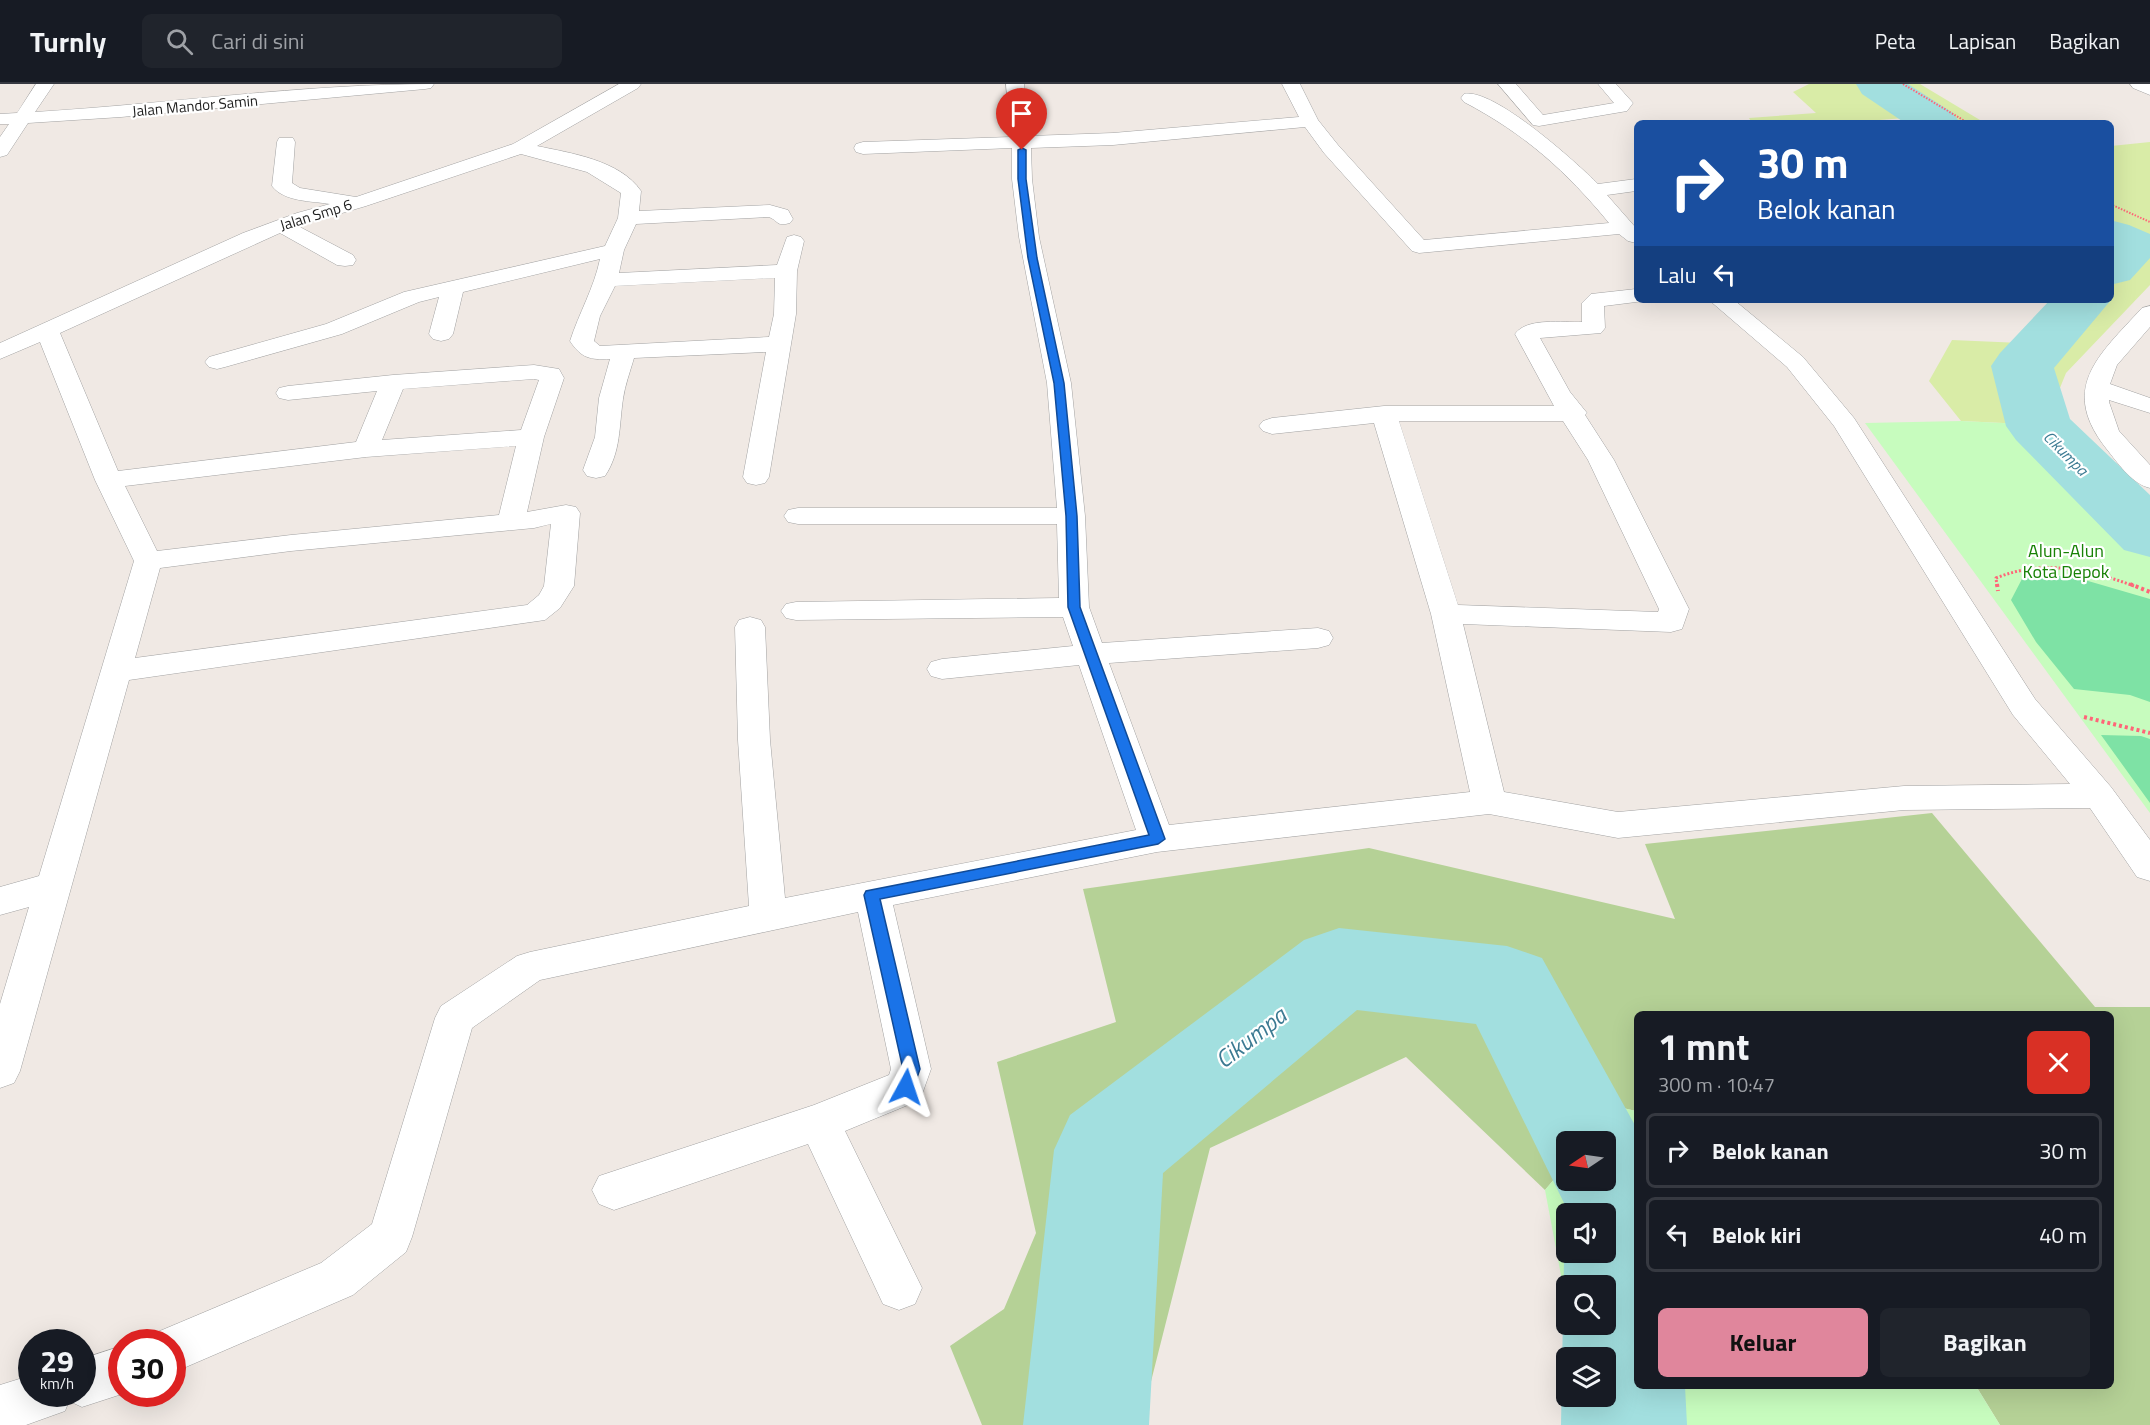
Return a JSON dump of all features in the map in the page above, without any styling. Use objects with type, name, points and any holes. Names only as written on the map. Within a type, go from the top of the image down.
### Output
[{"type":"street","points":[[0,151],[45,84]]},
{"type":"street","name":"Jalan Mandor Samin","points":[[0,118],[121,112],[257,92],[425,84]]},
{"type":"street","name":"Jalan Smp 6","points":[[0,352],[250,237],[520,148],[632,84]]},
{"type":"street","points":[[1015,84],[1022,179],[1033,258],[1059,383],[1071,516],[1074,607],[1093,654],[1158,839]]},
{"type":"street","points":[[1291,84],[1310,121],[1376,202],[1419,247],[1629,233]]},
{"type":"street","points":[[1507,84],[1539,121],[1621,107],[1624,103],[1622,99],[1608,85]]},
{"type":"street","points":[[2139,84],[2150,90]]},
{"type":"street","points":[[1608,85],[1629,85]]},
{"type":"street","points":[[1470,98],[1519,125],[1557,155],[1593,191],[1629,233]]},
{"type":"street","points":[[863,148],[1124,138],[1310,121]]},
{"type":"street","points":[[286,142],[282,186],[295,193],[359,202]]},
{"type":"street","points":[[520,148],[589,166],[623,183],[631,191],[628,218],[614,250],[607,279],[589,316],[582,341],[587,349],[598,353],[778,344]]},
{"type":"street","points":[[1593,191],[1634,185]]},
{"type":"street","points":[[628,218],[770,211],[781,214],[783,219]]},
{"type":"street","points":[[282,225],[345,260]]},
{"type":"street","points":[[756,477],[785,314],[786,271],[794,241]]},
{"type":"street","points":[[217,362],[334,329],[399,302],[453,286],[614,250]]},
{"type":"street","points":[[607,279],[786,271]]},
{"type":"street","points":[[441,334],[453,286]]},
{"type":"street","points":[[1446,614],[1671,622],[1674,609],[1602,460],[1574,413],[1558,392],[1527,334],[1532,331],[1593,328],[1593,303],[1599,299],[1634,296]]},
{"type":"street","points":[[1724,303],[1796,362],[1845,423],[2024,707],[2099,796],[2150,867]]},
{"type":"street","points":[[2150,313],[2102,369],[2097,388],[2096,409],[2112,443],[2150,480]]},
{"type":"street","points":[[0,1071],[148,561],[108,480],[74,402],[48,331]]},
{"type":"street","points":[[596,470],[608,437],[611,398],[624,352]]},
{"type":"street","points":[[288,393],[516,373],[550,374],[552,378],[531,437],[511,522]]},
{"type":"street","points":[[366,449],[393,382]]},
{"type":"street","points":[[2097,388],[2150,406]]},
{"type":"street","points":[[1272,426],[1384,414],[1574,413]]},
{"type":"street","points":[[1384,414],[1446,614],[1489,802]]},
{"type":"street","points":[[108,480],[366,449],[531,437]]},
{"type":"street","points":[[117,671],[535,613],[550,601],[559,586],[566,513],[511,522],[291,543],[148,561]]},
{"type":"street","points":[[798,516],[1071,516]]},
{"type":"street","points":[[796,611],[1074,607]]},
{"type":"street","points":[[750,627],[753,740],[768,916]]},
{"type":"street","points":[[942,669],[1093,654],[1318,638]]},
{"type":"street","points":[[186,1344],[337,1279],[390,1237],[454,1018],[530,967],[768,916],[1158,839],[1489,802],[1618,825],[1904,798],[2099,796]]},
{"type":"street","points":[[0,901],[54,886]]},
{"type":"street","points":[[614,1190],[819,1122],[906,1087],[911,1069],[872,895]]},
{"type":"street","points":[[819,1122],[899,1288]]},
{"type":"street","points":[[0,1409],[18,1403]]},
{"type":"path","points":[[1903,84],[1963,120]]},
{"type":"path","points":[[2114,206],[2150,222]]},
{"type":"path","points":[[1999,600],[1996,578],[2011,570],[2040,566],[2078,570],[2119,579],[2150,592]]},
{"type":"green space","points":[[1809,84],[1920,84],[1980,120],[1921,120],[1917,117],[1880,120],[1750,120],[1749,118],[1816,113],[1793,92]]},
{"type":"green space","points":[[2150,142],[2150,285],[2066,373],[2045,425],[1961,421],[1929,381],[1952,340],[2021,343],[2053,303],[2114,303],[2114,146]]},
{"type":"green space","name":"Alun-Alun Kota Depok","points":[[1961,421],[2045,425],[2150,531],[2150,813],[1865,423]]},
{"type":"green space","points":[[2071,576],[2150,599],[2150,702],[2130,695],[2074,689],[2036,642],[2011,600],[2023,577]]},
{"type":"green space","points":[[2101,735],[2141,736],[2150,739],[2150,803]]},
{"type":"green space","points":[[1932,813],[2095,1007],[2150,1007],[2150,1425],[2000,1425],[1978,1389],[2114,1389],[2114,1011],[1634,1011],[1634,1111],[1614,1106],[1593,1131],[1556,1131],[1556,1177],[1545,1190],[1406,1057],[1210,1148],[1140,1425],[982,1425],[950,1346],[1004,1309],[1036,1233],[997,1062],[1116,1022],[1083,889],[1369,848],[1675,919],[1645,844]]},
{"type":"green space","points":[[1614,1106],[1634,1111],[1634,1389],[1978,1389],[2000,1425],[1588,1425],[1585,1407],[1616,1407],[1616,1347],[1574,1347],[1572,1335],[1616,1335],[1616,1275],[1561,1275],[1559,1263],[1616,1263],[1616,1203],[1556,1203],[1556,1249],[1545,1190],[1556,1177],[1556,1191],[1616,1191],[1616,1131],[1593,1131]]},
{"type":"waterway","name":"Cikumpa","points":[[1878,84],[1932,120]]},
{"type":"waterway","name":"Cikumpa","points":[[2114,238],[2131,246],[2114,264]]},
{"type":"waterway","name":"Cikumpa","points":[[2079,303],[2022,366],[2039,426],[2150,535]]},
{"type":"waterway","name":"Cikumpa","points":[[1086,1425],[1109,1150],[1339,968],[1507,987],[1583,1131]]},
{"type":"waterway","name":"Cikumpa","points":[[1615,1191],[1621,1201],[1624,1425]]},
{"type":"route","points":[[906,1087],[911,1069],[872,895],[1158,839],[1093,654],[1074,607],[1071,516],[1059,383],[1033,258],[1022,179],[1022,150]]}]
